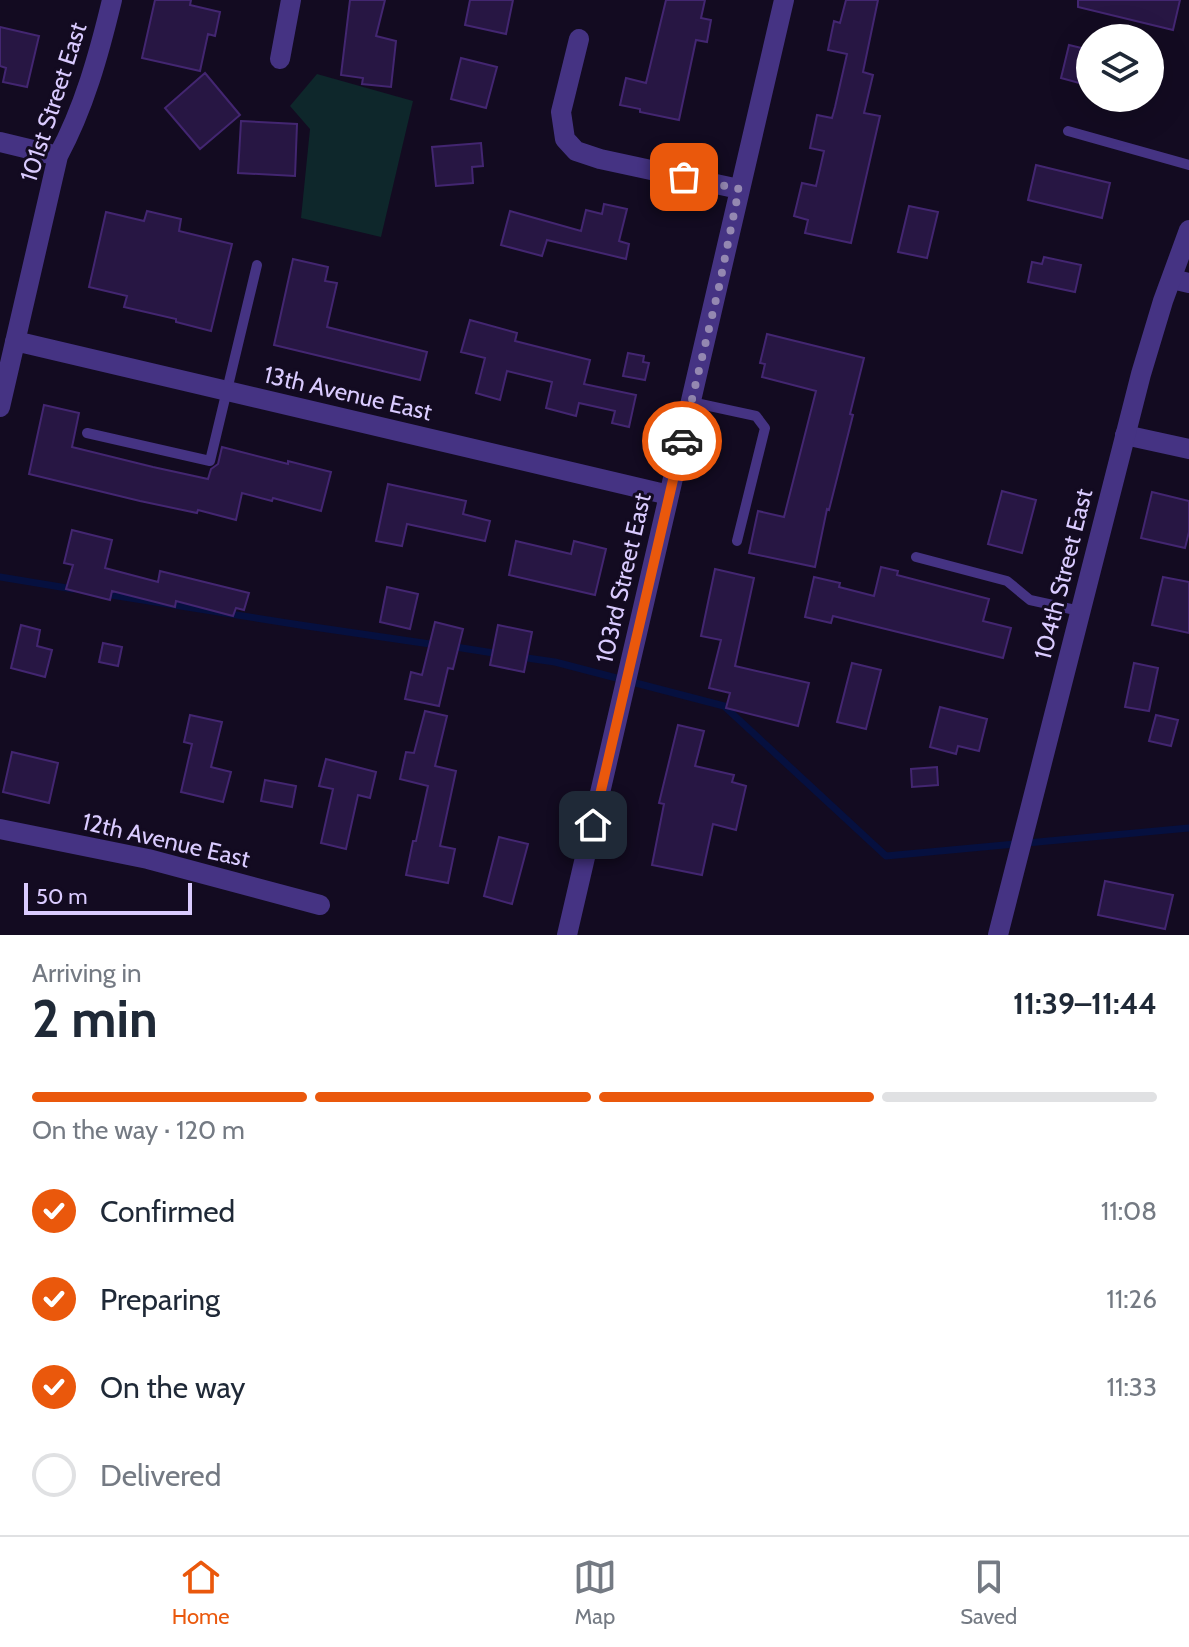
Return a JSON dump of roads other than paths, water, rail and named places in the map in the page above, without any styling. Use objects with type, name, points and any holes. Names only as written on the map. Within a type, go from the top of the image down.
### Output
[{"type":"street","name":"101st Street East","points":[[0,407],[58,156],[75,125],[112,0]]},
{"type":"street","points":[[280,59],[291,0]]},
{"type":"street","name":"103rd Street East","points":[[567,935],[784,0]]},
{"type":"street","points":[[579,39],[561,112],[565,139],[576,151],[739,189]]},
{"type":"street","points":[[0,142],[58,156]]},
{"type":"street","name":"104th Street East","points":[[998,935],[1149,344],[1163,301],[1180,281],[1189,230]]},
{"type":"street","name":"13th Avenue East","points":[[15,341],[669,495]]},
{"type":"street","points":[[1125,435],[1189,449]]},
{"type":"street","name":"12th Avenue East","points":[[0,829],[148,859],[320,905]]},
{"type":"lane","points":[[1068,131],[1189,165]]},
{"type":"lane","points":[[87,433],[210,461],[257,265]]},
{"type":"lane","points":[[691,402],[756,416],[765,428],[737,541]]},
{"type":"lane","points":[[916,557],[1007,581],[1030,600],[1080,611]]},
{"type":"waterway","points":[[0,577],[73,589]]},
{"type":"waterway","points":[[105,594],[437,645]]},
{"type":"waterway","points":[[449,646],[500,654]]},
{"type":"waterway","points":[[520,657],[555,662],[724,706],[886,856],[1189,828]]}]
